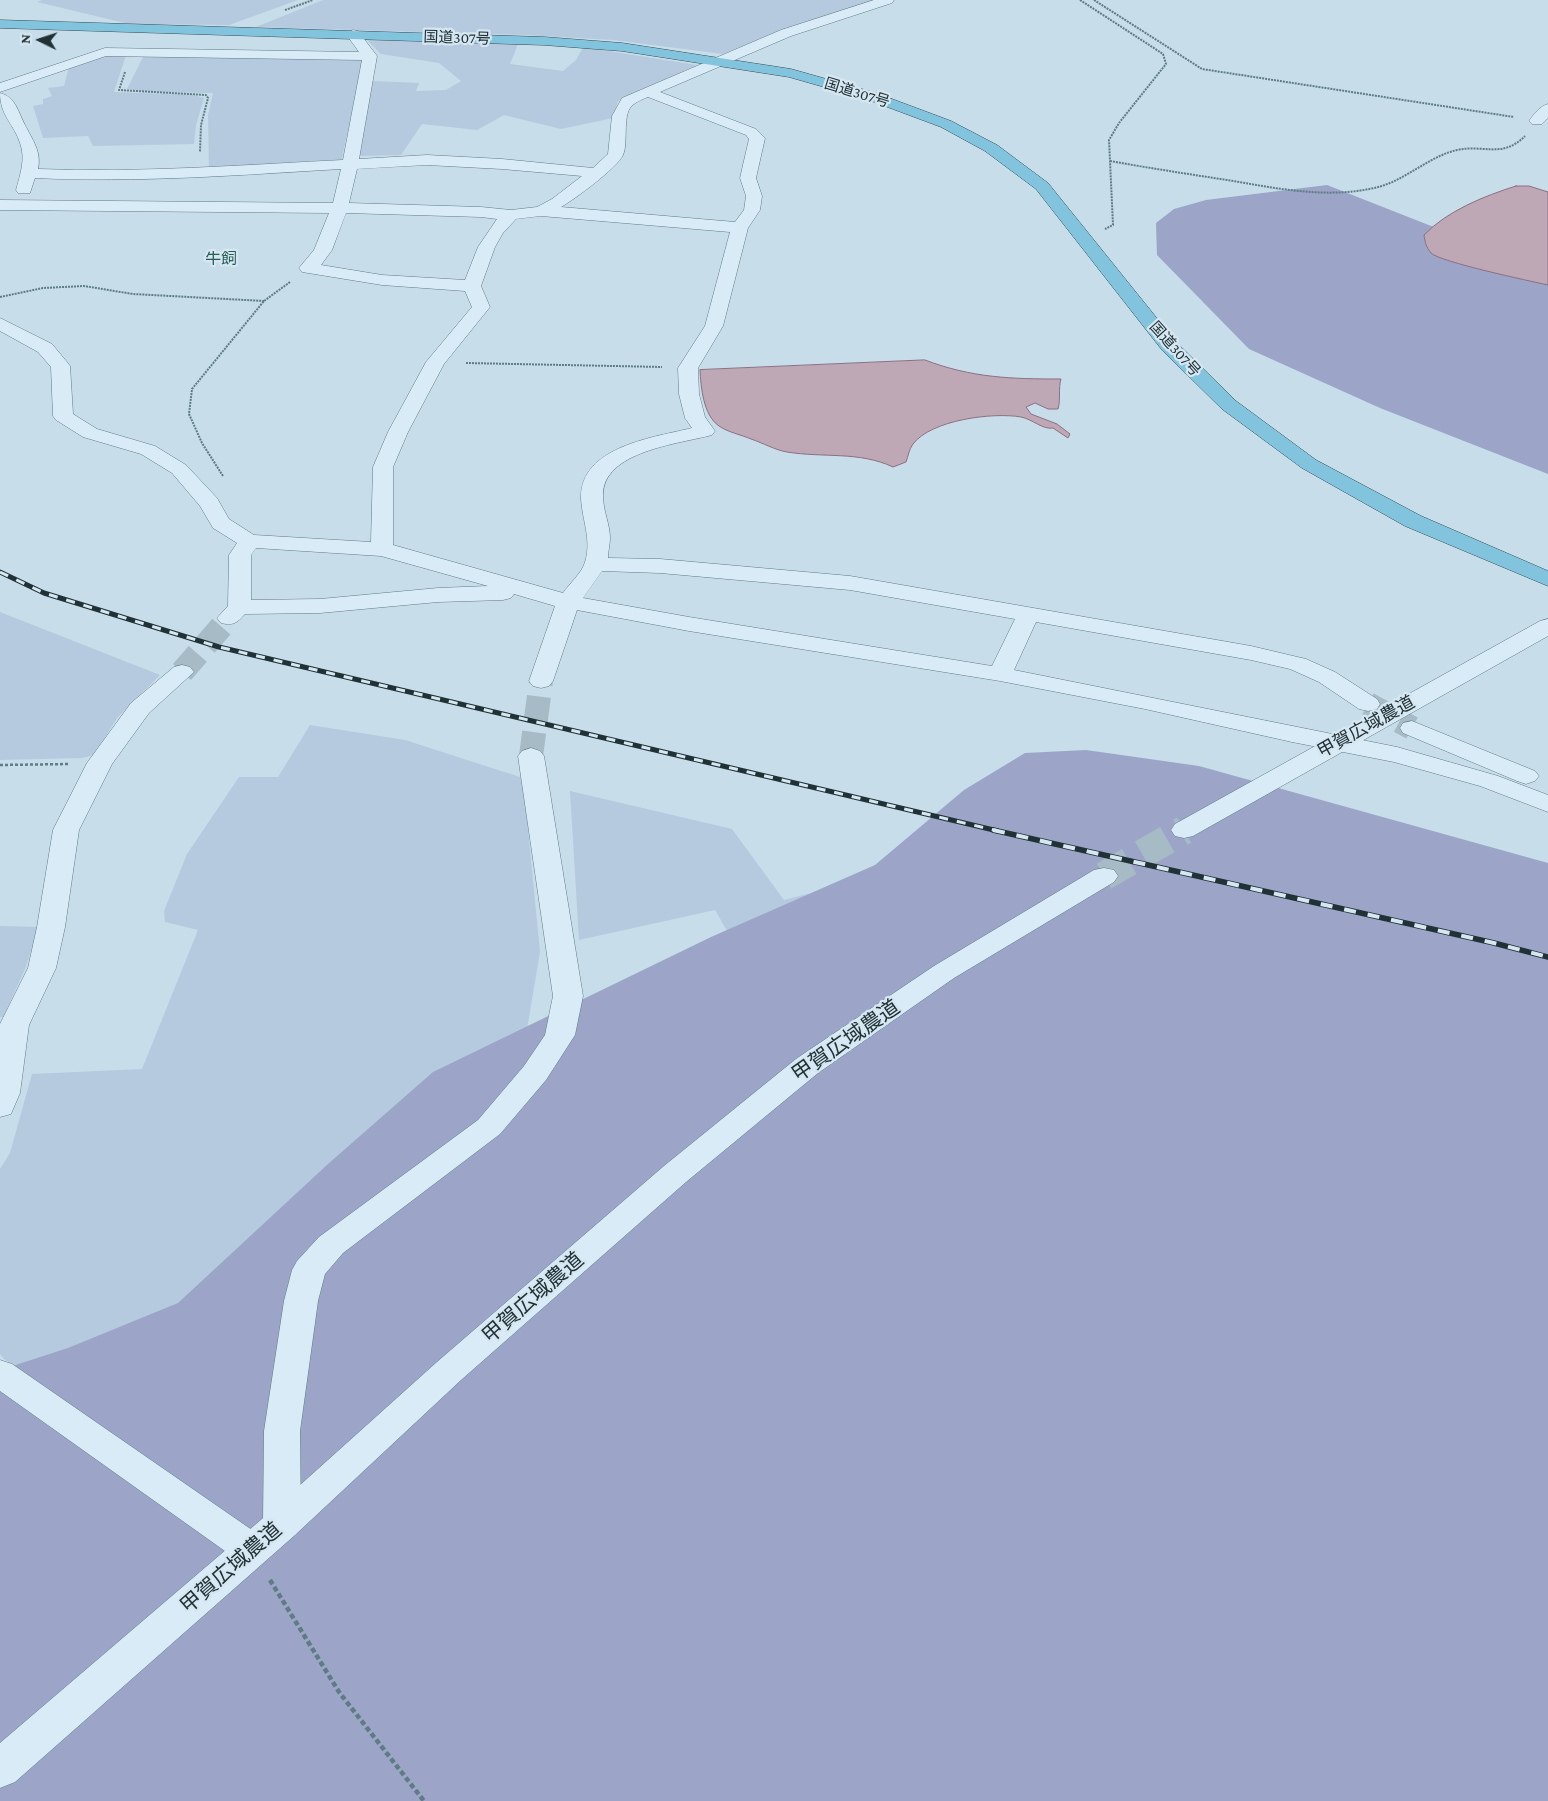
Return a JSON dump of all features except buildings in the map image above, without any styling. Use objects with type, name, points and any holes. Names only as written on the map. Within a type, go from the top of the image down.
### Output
[{"type":"highway","name":"国道307号","points":[[0,24],[353,34],[573,43],[622,47],[791,73],[871,96],[946,124],[991,148],[1042,186],[1169,346],[1229,405],[1309,464],[1405,517],[1548,579]]},
{"type":"street","points":[[541,211],[558,202],[597,173],[617,155],[617,121],[622,106],[627,101],[786,32],[887,0]]},
{"type":"street","points":[[308,268],[322,252],[339,208],[350,165],[370,56],[353,34]]},
{"type":"street","points":[[0,88],[105,52],[370,56]]},
{"type":"street","points":[[541,682],[568,602],[596,564],[599,538],[592,498],[593,485],[598,474],[612,461],[634,448],[705,431],[694,418],[689,394],[688,368],[714,326],[740,228],[752,210],[754,196],[748,178],[758,138],[751,132],[647,92]]},
{"type":"street","points":[[0,97],[8,105],[28,143],[31,164],[26,188],[7,205],[0,221]]},
{"type":"street","points":[[1537,121],[1548,109]]},
{"type":"street","points":[[29,173],[98,176],[427,160],[502,164],[597,173]]},
{"type":"street","points":[[7,205],[339,208],[511,214],[541,211],[580,212],[740,228]]},
{"type":"street","points":[[382,549],[383,466],[398,432],[435,362],[481,307],[472,286],[483,251],[498,226],[511,214]]},
{"type":"street","points":[[308,268],[382,280],[472,286]]},
{"type":"street","points":[[0,324],[45,348],[60,366],[63,416],[90,433],[148,450],[179,469],[208,503],[221,523],[249,541],[382,549],[568,602],[1000,674],[1146,702],[1337,744],[1397,755],[1489,781],[1548,804]]},
{"type":"street","points":[[249,541],[240,555],[234,612],[329,606],[404,596],[465,592],[537,593]]},
{"type":"street","points":[[596,564],[660,566],[850,583],[1251,653],[1298,664],[1327,677],[1368,704]]},
{"type":"street","points":[[1000,674],[1029,614]]},
{"type":"street","name":"甲賀広域農道","points":[[1184,830],[1548,626]]},
{"type":"street","points":[[0,1107],[5,1093],[14,1025],[42,968],[51,927],[66,830],[100,763],[140,708],[182,672]]},
{"type":"street","points":[[1412,728],[1548,786]]},
{"type":"street","points":[[282,1524],[282,1431],[301,1301],[309,1270],[331,1245],[489,1127],[535,1073],[560,1035],[568,996],[531,756]]},
{"type":"street","name":"甲賀広域農道","points":[[0,1770],[282,1524],[472,1351],[675,1174],[807,1066],[944,972],[1104,876]]},
{"type":"street","points":[[0,1373],[252,1550]]},
{"type":"path","points":[[1080,0],[1163,54],[1166,64],[1119,123],[1109,140],[1114,225],[1084,238]]},
{"type":"path","points":[[1094,0],[1202,69],[1537,121],[1517,146],[1508,150],[1457,150],[1378,187],[1356,191],[1321,192],[1280,189],[1110,161]]},
{"type":"path","points":[[133,53],[118,90],[148,93],[193,93],[206,95],[208,98],[203,113],[200,134],[198,172]]},
{"type":"path","points":[[208,503],[229,486],[202,443],[189,414],[192,389],[264,301],[308,268]]},
{"type":"path","points":[[0,297],[43,288],[84,286],[133,294],[264,301]]},
{"type":"path","points":[[435,362],[688,368]]},
{"type":"path","points":[[0,765],[100,763]]},
{"type":"path","points":[[252,1550],[339,1692],[424,1801]]},
{"type":"shaded area","points":[[42,0],[298,0],[229,25],[129,24],[37,2]]},
{"type":"shaded area","points":[[323,0],[874,0],[786,28],[723,54],[613,40],[524,35],[256,27]]},
{"type":"shaded area","points":[[367,40],[518,44],[510,64],[563,71],[576,60],[583,47],[697,65],[618,101],[613,118],[561,129],[504,115],[477,130],[422,124],[401,155],[358,156],[373,81],[419,83],[416,91],[446,90],[461,81],[439,63],[381,54]]},
{"type":"shaded area","points":[[105,55],[126,55],[114,92],[194,95],[204,98],[196,125],[194,144],[93,146],[88,136],[43,138],[33,106],[43,104],[43,99],[52,96],[48,88],[64,86],[69,67]]},
{"type":"shaded area","points":[[144,55],[364,58],[341,162],[209,168],[208,115],[213,93],[149,92],[127,89]]},
{"type":"shaded area","points":[[1327,185],[1548,272],[1548,474],[1380,408],[1249,349],[1157,255],[1156,223],[1174,209],[1206,200]]},
{"type":"shaded area","points":[[1516,186],[1529,186],[1548,192],[1548,285],[1467,266],[1431,253],[1424,235],[1433,226],[1467,205]]},
{"type":"shaded area","points":[[925,360],[959,371],[976,374],[1026,379],[1061,379],[1058,409],[1048,409],[1035,403],[1026,407],[1031,414],[1057,424],[1070,434],[1068,438],[1053,428],[1045,427],[1025,418],[995,416],[963,420],[934,429],[913,444],[906,462],[893,467],[880,462],[854,457],[800,454],[774,448],[719,426],[709,415],[706,408],[701,384],[700,370]]},
{"type":"shaded area","points":[[0,612],[160,675],[117,718],[94,755],[82,758],[0,760]]},
{"type":"shaded area","points":[[310,725],[405,740],[523,778],[540,952],[525,1041],[124,1447],[4,1359],[0,1354],[0,1169],[10,1153],[32,1074],[142,1069],[198,930],[165,922],[164,911],[187,854],[239,777],[278,777]]},
{"type":"shaded area","points":[[1086,750],[1199,766],[1548,863],[1548,1801],[0,1801],[0,1370],[68,1348],[178,1303],[328,1164],[433,1072],[711,937],[875,865],[964,790],[1025,753]]},
{"type":"shaded area","points":[[570,791],[732,829],[784,900],[905,869],[750,971],[715,910],[579,940]]},
{"type":"shaded area","points":[[0,926],[39,927],[25,969],[3,1017],[0,1017]]},
{"type":"tunnel","points":[[182,672],[229,618]]},
{"type":"tunnel","points":[[531,756],[541,681]]},
{"type":"tunnel","points":[[1368,704],[1412,728]]},
{"type":"tunnel","points":[[1104,876],[1184,830],[1182,831]]},
{"type":"railway","points":[[0,572],[44,593],[219,647],[998,831]]},
{"type":"railway","points":[[993,830],[1494,943],[1548,957]]},
{"type":"district","name":"牛飼","points":[[221,259]]}]
